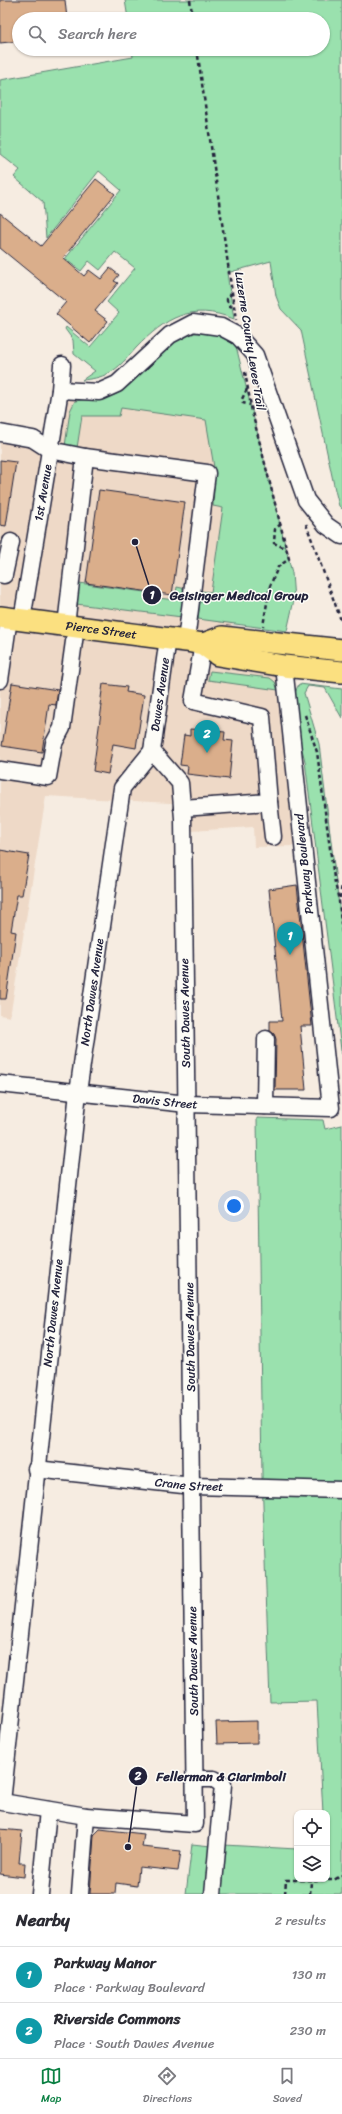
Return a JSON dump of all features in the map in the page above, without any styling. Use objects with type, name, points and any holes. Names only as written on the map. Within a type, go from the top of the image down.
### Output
[{"type":"main road","name":"Pierce Street","points":[[10,618],[186,641],[222,637],[342,650]]},
{"type":"main road","name":"Pierce Street","points":[[186,641],[218,655],[284,666],[342,672]]},
{"type":"street","points":[[60,390],[99,392],[117,384],[170,335],[193,323],[222,327],[238,336],[255,355],[306,500],[326,525],[342,536]]},
{"type":"street","name":"1st Avenue","points":[[0,680],[10,618],[34,545],[60,390],[62,365]]},
{"type":"street","points":[[0,433],[33,439],[50,450],[85,457],[207,473],[186,641],[193,702],[262,717],[273,837]]},
{"type":"street","points":[[0,770],[48,777],[54,743],[62,728],[85,457]]},
{"type":"street","points":[[0,574],[4,575],[5,541],[34,545]]},
{"type":"street","name":"Dawes Avenue","points":[[152,751],[186,641]]},
{"type":"street","name":"Parkway Boulevard","points":[[284,666],[331,1108]]},
{"type":"street","name":"South Dawes Avenue","points":[[152,751],[180,783],[182,808],[192,1486],[195,1816]]},
{"type":"street","name":"North Dawes Avenue","points":[[86,1816],[2,1802],[36,1469],[78,1092],[122,788],[152,751]]},
{"type":"street","points":[[182,808],[269,802]]},
{"type":"street","points":[[265,1106],[266,1039]]},
{"type":"street","name":"Davis Street","points":[[0,1084],[186,1104],[331,1108]]},
{"type":"street","name":"Crane Street","points":[[36,1469],[192,1486],[342,1490]]},
{"type":"street","points":[[195,1779],[214,1779],[223,1785],[213,1894]]},
{"type":"street","points":[[40,1894],[48,1810]]},
{"type":"street","points":[[80,1894],[86,1816],[195,1824],[195,1816],[221,1816]]},
{"type":"path","points":[[190,0],[192,12]]},
{"type":"path","name":"Luzerne County Levee Trail","points":[[198,56],[238,336]]},
{"type":"path","points":[[233,293],[227,298],[227,303],[230,307],[235,308]]},
{"type":"path","name":"Luzerne County Levee Trail","points":[[245,368],[250,405],[287,549]]},
{"type":"path","points":[[247,389],[242,399],[243,403],[250,405]]},
{"type":"path","points":[[263,626],[270,586],[278,567],[289,559],[287,549],[274,543],[275,529],[281,524]]},
{"type":"path","points":[[303,709],[317,752],[334,878],[339,901],[342,934]]},
{"type":"path","points":[[339,901],[342,884]]},
{"type":"path","points":[[330,1880],[334,1880],[342,1875]]},
{"type":"path","points":[[285,1894],[286,1880],[294,1881]]},
{"type":"path","points":[[310,1894],[311,1882]]},
{"type":"shaded area","points":[[58,383],[204,402],[237,579],[232,627],[222,665],[276,670],[294,846],[254,847],[253,827],[191,831],[187,804],[46,796],[10,1017],[0,1015],[0,436],[48,442]]},
{"type":"green space","points":[[125,0],[342,0],[342,509],[339,506],[335,490],[301,330],[281,309],[276,296],[271,261],[227,273],[234,319],[219,314],[205,312],[180,316],[168,321],[147,337],[127,359],[113,371],[106,375],[82,380],[95,371],[74,354],[73,340],[65,329],[66,327],[90,347],[119,313],[107,302],[135,268],[115,252],[100,270],[89,261],[81,271],[65,259],[121,190],[99,171],[46,238],[43,202],[14,177],[20,170],[0,154],[0,80],[133,56],[330,56],[330,12],[127,12]]},
{"type":"green space","points":[[202,332],[222,336],[236,346],[292,573],[294,600],[287,631],[198,619],[201,591],[211,592],[223,508],[213,506],[215,473],[206,420],[121,408],[119,416],[82,416],[77,448],[65,446],[70,411],[75,401],[104,398],[115,395],[131,384],[166,348],[188,335]]},
{"type":"green space","points":[[79,583],[159,594],[158,598],[175,600],[177,587],[186,589],[182,617],[76,604]]},
{"type":"green space","points":[[210,671],[270,678],[275,682],[278,690],[208,680]]},
{"type":"green space","points":[[299,684],[342,689],[342,718],[325,688],[308,686],[304,693],[319,744],[342,930],[342,1058],[305,761],[295,722],[294,702],[295,693]]},
{"type":"green space","points":[[257,1118],[323,1120],[325,1129],[342,1125],[342,1894],[220,1894],[224,1845],[294,1849],[294,1882],[330,1882],[330,1810],[323,1810],[317,1701],[270,1702],[262,1476]]},
{"type":"green space","points":[[192,1844],[211,1846],[205,1894],[186,1894]]},
{"type":"building","points":[[0,0],[65,0],[66,12],[12,12],[12,42],[0,43]]},
{"type":"building","points":[[96,179],[115,194],[63,258],[84,276],[89,270],[101,279],[110,268],[119,275],[114,281],[118,283],[95,311],[108,321],[90,343],[56,314],[66,302],[0,248],[0,213],[41,246]]},
{"type":"building","points":[[0,460],[16,462],[6,526],[0,525]]},
{"type":"building","points":[[99,490],[185,502],[172,595],[86,583]]},
{"type":"building","points":[[12,683],[58,690],[56,705],[49,704],[42,752],[2,746]]},
{"type":"building","points":[[103,684],[127,687],[126,692],[144,695],[136,748],[113,744],[108,774],[93,771],[102,705],[100,705]]},
{"type":"building","points":[[190,729],[225,732],[224,740],[233,741],[229,779],[187,774],[188,766],[180,765],[184,735],[190,736]]},
{"type":"building","points":[[0,850],[29,855],[22,895],[17,895],[11,931],[16,932],[6,999],[0,999]]},
{"type":"building","points":[[297,885],[312,1026],[300,1026],[306,1090],[275,1090],[276,1039],[274,1034],[270,1031],[270,1021],[282,1021],[269,889]]},
{"type":"building","points":[[257,1721],[257,1743],[217,1744],[216,1722]]},
{"type":"building","points":[[0,1829],[22,1831],[19,1863],[25,1863],[24,1877],[0,1874]]},
{"type":"building","points":[[100,1829],[144,1834],[142,1847],[181,1851],[178,1871],[139,1867],[137,1886],[116,1883],[115,1894],[90,1894],[94,1835]]},
{"type":"place","name":"Geisinger Medical Group","points":[[135,542]]},
{"type":"place","name":"Riverside Commons","points":[[207,753]]},
{"type":"place","name":"Parkway Manor","points":[[290,955]]},
{"type":"place","name":"Fellerman & Ciarimboli","points":[[128,1847]]}]
